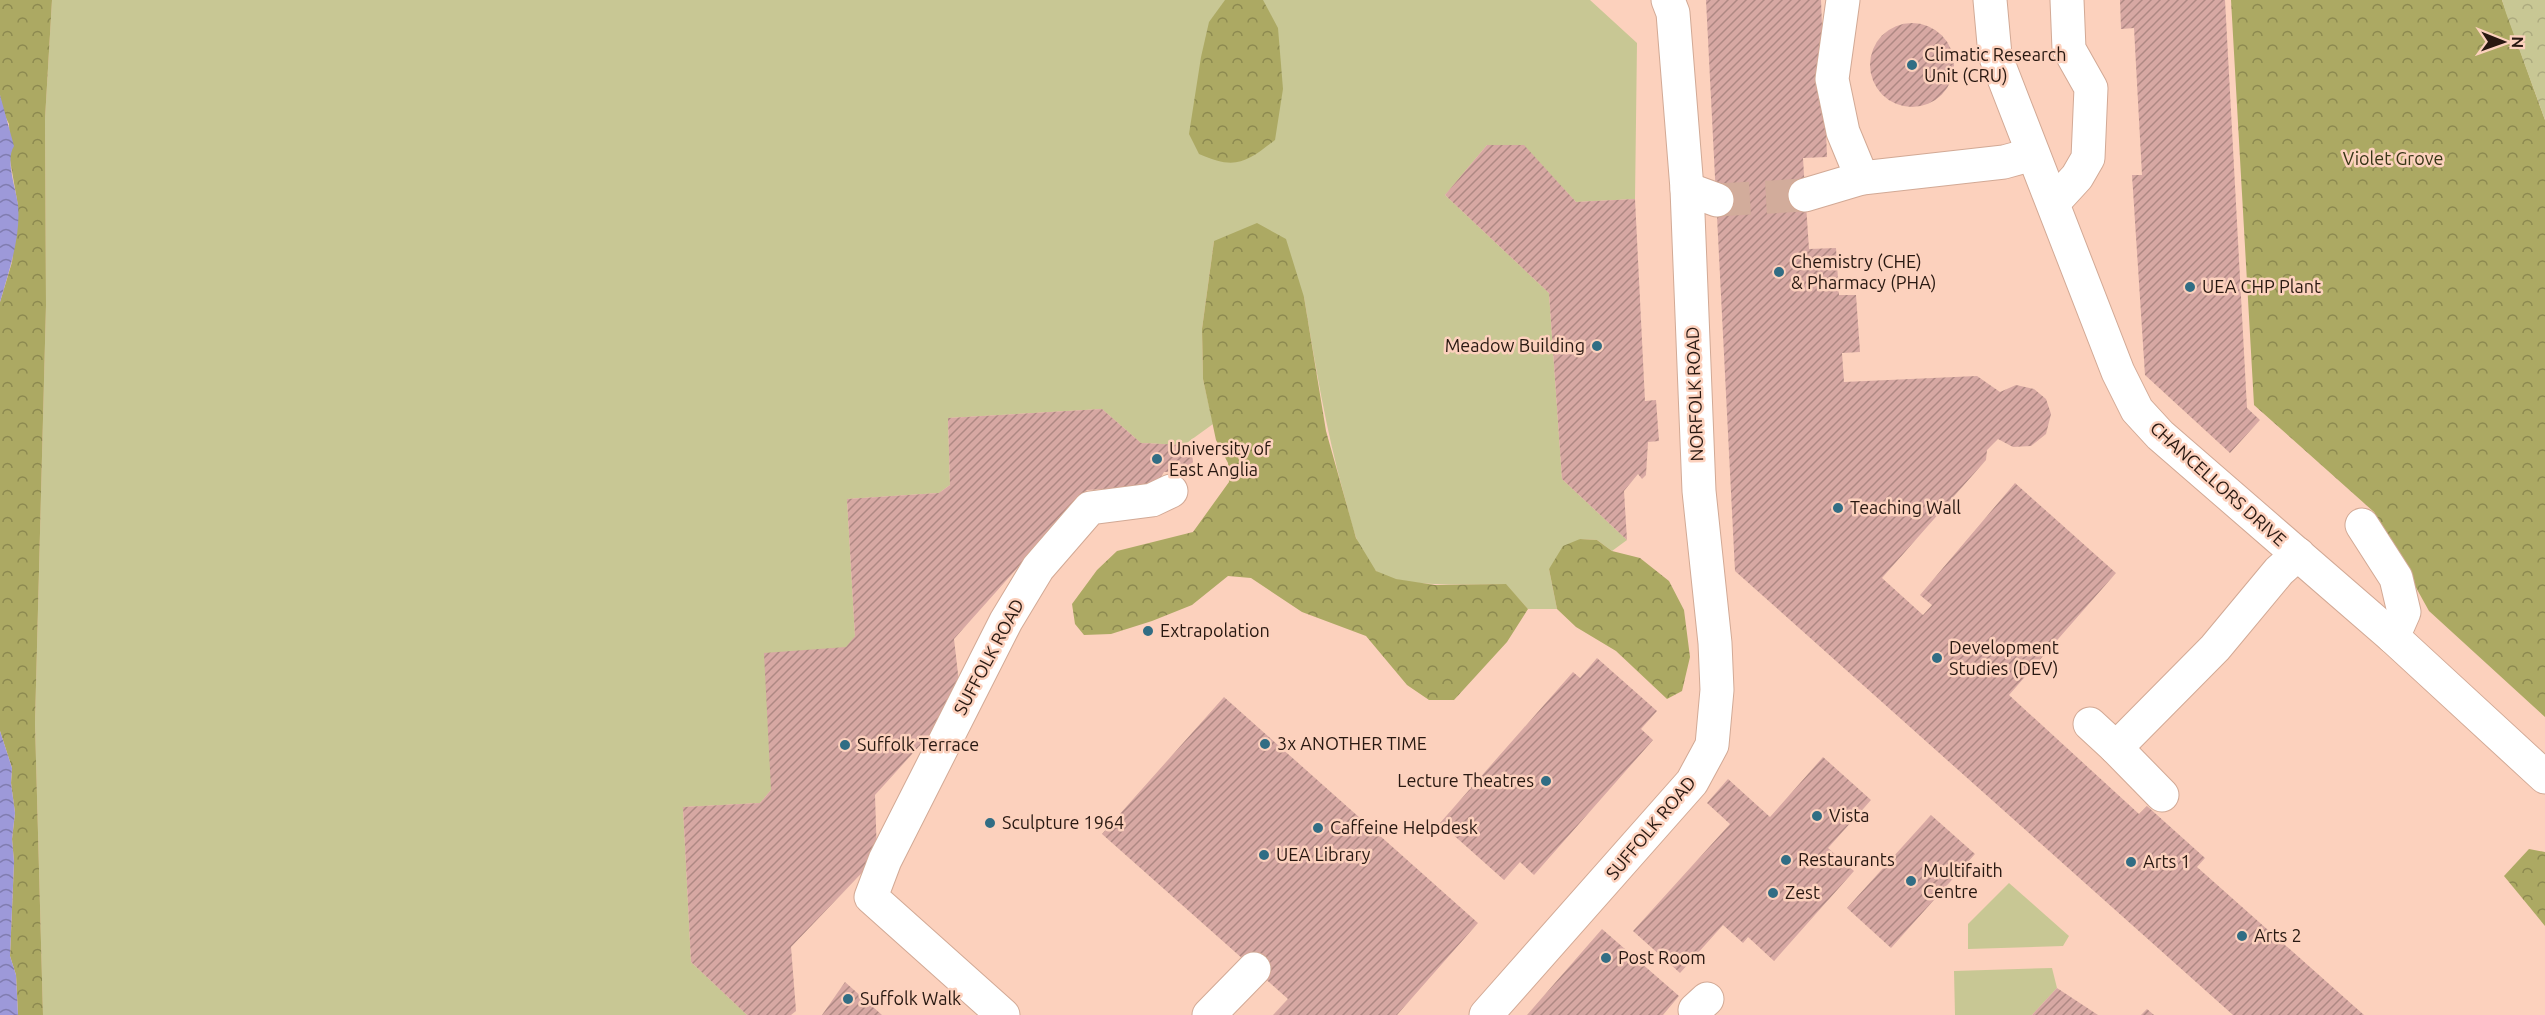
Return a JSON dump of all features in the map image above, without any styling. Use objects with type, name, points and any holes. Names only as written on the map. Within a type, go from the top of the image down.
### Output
[{"type":"lane","name":"NORFOLK ROAD","points":[[1668,0],[1673,13],[1707,190],[1699,491],[1708,599]]},
{"type":"lane","points":[[1843,0],[1832,79],[1843,132],[1862,178]]},
{"type":"lane","name":"CHANCELLORS DRIVE","points":[[1990,0],[1995,55],[2032,154],[2054,201],[2118,372],[2137,410],[2160,435],[2393,636],[2545,777]]},
{"type":"lane","points":[[2054,201],[2077,177],[2088,158],[2091,88],[2069,49],[2067,0]]},
{"type":"lane","points":[[1805,185],[2004,162],[2032,154]]},
{"type":"lane","name":"SUFFOLK ROAD","points":[[1003,1015],[872,897],[885,860],[995,642],[1038,568],[1090,508],[1152,500],[1171,491]]},
{"type":"lane","points":[[2362,525],[2396,578],[2404,612],[2393,636]]},
{"type":"lane","points":[[2116,748],[2215,648],[2279,571],[2298,554]]},
{"type":"lane","name":"SUFFOLK ROAD","points":[[1486,1015],[1692,782],[1712,746],[1715,712],[1715,643],[1708,599]]},
{"type":"lane","points":[[2091,724],[2162,795]]},
{"type":"lane","points":[[1209,1015],[1254,969]]},
{"type":"green space","points":[[0,0],[52,0],[45,119],[46,305],[35,723],[43,1015],[18,1015],[16,975],[10,956],[14,862],[12,839],[15,813],[11,783],[12,768],[0,731],[0,302],[12,262],[18,206],[10,160],[9,124],[3,112],[0,95]]},
{"type":"green space","points":[[52,0],[1590,0],[1637,43],[1635,199],[1576,202],[1523,145],[1487,145],[1445,195],[1549,293],[1562,479],[1627,540],[1612,551],[1597,540],[1580,539],[1549,569],[1557,609],[1528,609],[1505,584],[1417,583],[1385,576],[1375,570],[1363,554],[1359,544],[1338,471],[1321,397],[1304,297],[1214,241],[1202,329],[1203,379],[1213,424],[1184,445],[1141,443],[1102,409],[948,418],[950,485],[939,493],[847,499],[855,636],[771,790],[760,803],[683,807],[691,962],[747,1015],[43,1015],[35,723],[46,305],[45,119]]},
{"type":"green space","points":[[1225,0],[1263,0],[1278,28],[1283,89],[1275,140],[1248,159],[1231,163],[1199,154],[1189,134],[1209,22]]},
{"type":"green space","name":"Violet Grove","points":[[2231,0],[2502,0],[2545,120],[2545,717],[2429,611],[2374,512],[2254,405]]},
{"type":"green space","points":[[2502,0],[2545,0],[2545,120],[2506,13]]},
{"type":"green space","points":[[1257,223],[1286,239],[1304,297],[1326,431],[1356,538],[1376,571],[1396,579],[1435,585],[1506,584],[1528,609],[1507,642],[1454,700],[1429,700],[1407,685],[1366,636],[1302,612],[1251,578],[1228,576],[1192,605],[1111,634],[1084,635],[1075,624],[1072,604],[1097,570],[1117,551],[1193,532],[1229,482],[1228,463],[1216,440],[1203,379],[1202,329],[1214,241]]},
{"type":"green space","points":[[1580,539],[1597,540],[1612,551],[1640,558],[1669,581],[1684,610],[1690,657],[1682,691],[1667,699],[1616,651],[1576,627],[1557,609],[1549,569],[1563,546]]},
{"type":"green space","points":[[2529,849],[2545,852],[2545,926],[2504,876]]},
{"type":"green space","points":[[2009,883],[2069,936],[2063,946],[1968,949],[1968,924]]},
{"type":"green space","points":[[2052,968],[2057,988],[2032,1015],[1955,1015],[1954,971]]},
{"type":"water","points":[[0,95],[14,146],[11,166],[18,205],[18,229],[14,254],[0,302]]},
{"type":"water","points":[[0,731],[12,768],[11,783],[15,813],[12,839],[14,862],[10,956],[16,975],[18,1015],[0,1015]]},
{"type":"building","name":"Teaching Wall","points":[[1706,0],[1821,0],[1827,157],[1803,158],[1804,175],[1809,249],[1836,248],[1839,295],[1856,295],[1860,352],[1842,353],[1844,382],[1977,376],[2000,392],[2016,385],[2034,389],[2046,399],[2051,414],[2046,434],[2031,446],[2013,447],[1998,439],[1987,450],[1986,460],[1882,578],[1923,615],[1932,605],[1920,595],[2015,483],[2116,573],[2009,695],[2139,814],[2147,806],[2205,858],[2197,867],[2364,1015],[2233,1015],[1735,571]]},
{"type":"building","name":"UEA CHP Plant","points":[[2120,0],[2225,0],[2247,408],[2260,420],[2230,453],[2145,375],[2132,175],[2142,175],[2134,28],[2121,29]]},
{"type":"building","name":"Climatic Research Unit (CRU)","points":[[1912,23],[1928,26],[1942,35],[1951,49],[1954,65],[1951,81],[1942,95],[1928,104],[1912,107],[1896,104],[1882,95],[1873,81],[1870,65],[1873,49],[1882,35],[1896,26]]},
{"type":"building","name":"Meadow Building","points":[[1487,145],[1524,145],[1576,202],[1635,199],[1645,401],[1656,400],[1659,441],[1648,442],[1646,475],[1642,479],[1638,474],[1624,491],[1627,540],[1562,479],[1549,293],[1445,195]]},
{"type":"building","name":"Suffolk Terrace","points":[[1102,409],[1141,443],[1184,445],[1192,453],[1193,462],[1183,471],[1164,472],[1155,486],[1087,490],[954,639],[961,700],[875,795],[877,857],[791,947],[796,1011],[791,1015],[747,1015],[691,962],[683,807],[760,803],[771,790],[764,653],[846,647],[855,636],[847,499],[939,493],[950,485],[948,418]]},
{"type":"building","name":"Lecture Theatres","points":[[1597,658],[1657,711],[1641,729],[1653,740],[1534,875],[1520,862],[1504,880],[1440,823],[1573,672],[1580,678]]},
{"type":"building","name":"UEA Library","points":[[1224,697],[1478,923],[1397,1015],[1273,1015],[1288,999],[1102,834]]},
{"type":"building","name":"Restaurants","points":[[1823,757],[1871,800],[1828,848],[1854,871],[1774,961],[1748,937],[1743,943],[1723,925],[1680,973],[1633,931],[1730,824],[1707,803],[1728,779],[1770,817]]},
{"type":"building","name":"Multifaith Centre","points":[[1931,815],[1975,854],[1891,948],[1847,908]]},
{"type":"building","name":"Post Room","points":[[1602,929],[1679,996],[1663,1015],[1527,1015]]},
{"type":"building","name":"Suffolk Walk","points":[[845,982],[882,1015],[822,1015]]},
{"type":"building","points":[[2057,988],[2098,1015],[2032,1015]]},
{"type":"building","points":[[2147,1009],[2154,1015],[2141,1015]]},
{"type":"tunnel","points":[[1717,200],[1805,195]]},
{"type":"place","name":"Climatic Research Unit (CRU)","points":[[1912,65]]},
{"type":"place","name":"Chemistry (CHE) & Pharmacy (PHA)","points":[[1779,272]]},
{"type":"place","name":"UEA CHP Plant","points":[[2190,287]]},
{"type":"place","name":"Meadow Building","points":[[1597,346]]},
{"type":"place","name":"University of East Anglia","points":[[1157,459]]},
{"type":"place","name":"Teaching Wall","points":[[1838,508]]},
{"type":"place","name":"Extrapolation","points":[[1148,631]]},
{"type":"place","name":"Development Studies (DEV)","points":[[1937,658]]},
{"type":"place","name":"3x ANOTHER TIME","points":[[1265,744]]},
{"type":"place","name":"Suffolk Terrace","points":[[845,745]]},
{"type":"place","name":"Lecture Theatres","points":[[1546,781]]},
{"type":"place","name":"Vista","points":[[1817,816]]},
{"type":"place","name":"Sculpture 1964","points":[[990,823]]},
{"type":"place","name":"Caffeine Helpdesk","points":[[1318,828]]},
{"type":"place","name":"UEA Library","points":[[1264,855]]},
{"type":"place","name":"Restaurants","points":[[1786,860]]},
{"type":"place","name":"Arts 1","points":[[2131,862]]},
{"type":"place","name":"Multifaith Centre","points":[[1911,881]]},
{"type":"place","name":"Zest","points":[[1773,893]]},
{"type":"place","name":"Arts 2","points":[[2242,936]]},
{"type":"place","name":"Post Room","points":[[1606,958]]},
{"type":"place","name":"Suffolk Walk","points":[[848,999]]}]
